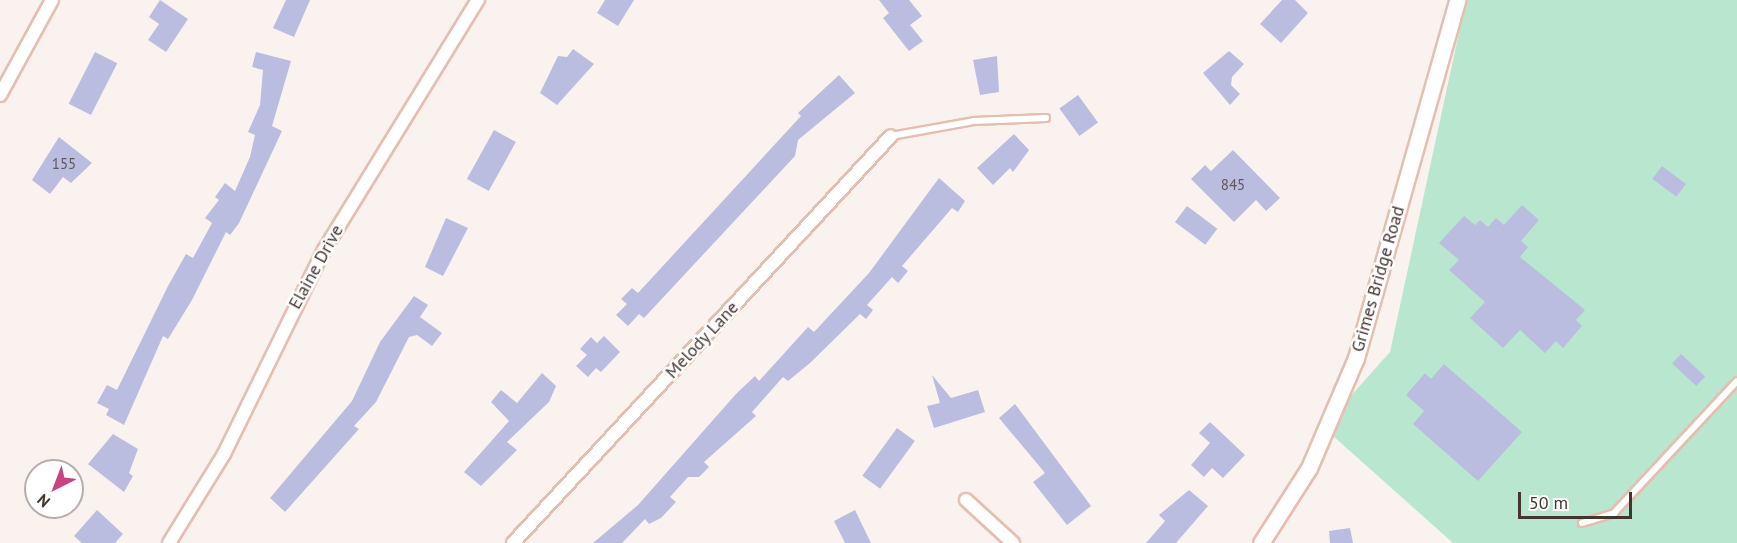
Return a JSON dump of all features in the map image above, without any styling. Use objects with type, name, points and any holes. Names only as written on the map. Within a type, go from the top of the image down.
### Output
[{"type":"street","points":[[0,95],[52,0]]},
{"type":"street","name":"Elaine Drive","points":[[169,543],[224,454],[324,250],[478,0]]},
{"type":"street","name":"Grimes Bridge Road","points":[[1261,543],[1309,468],[1356,358],[1457,0]]},
{"type":"street","name":"Melody Lane","points":[[513,543],[891,136]]},
{"type":"street","points":[[966,500],[1013,543]]},
{"type":"lane","points":[[891,136],[974,121],[1046,118]]},
{"type":"lane","points":[[1582,523],[1614,513],[1737,381]]},
{"type":"green space","points":[[1466,0],[1737,0],[1737,543],[1453,543],[1323,427],[1390,352]]},
{"type":"building","points":[[160,0],[188,19],[166,52],[148,40],[159,24],[149,17]]},
{"type":"building","points":[[286,0],[310,0],[294,37],[273,28]]},
{"type":"building","points":[[605,0],[634,0],[618,26],[597,13]]},
{"type":"building","points":[[879,0],[909,0],[922,16],[910,25],[923,41],[909,51],[883,18],[889,13]]},
{"type":"building","points":[[1282,0],[1295,0],[1308,13],[1281,43],[1260,24]]},
{"type":"building","points":[[573,49],[594,64],[557,105],[540,93],[558,56],[567,57]]},
{"type":"building","points":[[1229,51],[1244,64],[1232,77],[1231,85],[1240,94],[1230,105],[1203,73]]},
{"type":"building","points":[[95,52],[117,63],[91,115],[69,104]]},
{"type":"building","points":[[256,52],[291,61],[272,126],[282,131],[239,223],[230,235],[226,232],[192,300],[168,339],[163,336],[124,425],[106,415],[109,409],[97,403],[107,385],[117,390],[186,254],[193,258],[212,223],[205,218],[219,200],[215,197],[225,183],[235,191],[250,157],[255,135],[248,132],[260,105],[263,70],[252,67]]},
{"type":"building","points":[[997,56],[999,92],[980,95],[973,60]]},
{"type":"building","points":[[839,75],[855,93],[798,140],[795,156],[644,318],[639,314],[628,326],[616,315],[627,304],[621,299],[632,288],[638,293],[801,116],[798,113]]},
{"type":"building","points":[[1078,95],[1098,123],[1079,136],[1059,109]]},
{"type":"building","points":[[494,130],[516,142],[489,191],[467,179]]},
{"type":"building","points":[[1014,134],[1029,150],[1013,172],[1010,168],[993,185],[977,168]]},
{"type":"building","points":[[59,137],[92,163],[71,183],[63,177],[50,194],[32,180]]},
{"type":"building","points":[[1233,150],[1280,198],[1266,211],[1256,200],[1234,222],[1191,179],[1205,165],[1211,171]]},
{"type":"building","points":[[1662,166],[1686,184],[1676,197],[1652,179]]},
{"type":"building","points":[[939,178],[965,201],[958,212],[952,208],[902,266],[908,271],[898,283],[892,277],[867,305],[873,310],[866,319],[860,314],[810,363],[788,381],[783,377],[752,412],[756,416],[704,462],[709,467],[699,477],[688,477],[670,497],[676,502],[661,518],[649,524],[645,519],[622,543],[593,543],[638,505],[736,394],[755,376],[759,381],[808,327],[814,332],[869,273]]},
{"type":"building","points":[[1522,205],[1539,220],[1521,241],[1528,247],[1520,257],[1585,310],[1576,320],[1582,326],[1563,348],[1556,341],[1545,353],[1520,330],[1503,348],[1470,318],[1485,302],[1449,270],[1459,260],[1439,243],[1464,216],[1475,225],[1480,220],[1488,227],[1496,218],[1504,225]]},
{"type":"building","points":[[1187,206],[1217,229],[1205,245],[1175,222]]},
{"type":"building","points":[[446,218],[468,228],[443,276],[425,267]]},
{"type":"building","points":[[414,296],[428,305],[420,317],[442,333],[432,346],[417,335],[409,337],[376,402],[354,426],[359,429],[285,512],[270,498],[352,401],[380,342]]},
{"type":"building","points":[[604,336],[620,352],[601,372],[596,368],[588,377],[576,366],[587,355],[580,349],[591,337],[597,343]]},
{"type":"building","points":[[1681,354],[1705,377],[1696,386],[1672,364]]},
{"type":"building","points":[[1444,364],[1522,432],[1478,481],[1413,424],[1424,411],[1406,395],[1425,373],[1431,379]]},
{"type":"building","points":[[542,373],[556,386],[549,402],[507,442],[517,450],[481,486],[464,472],[509,421],[491,402],[501,390],[517,403]]},
{"type":"building","points":[[932,375],[951,398],[978,390],[985,412],[934,428],[927,406],[940,403]]},
{"type":"building","points":[[1015,404],[1091,506],[1067,525],[1033,482],[1045,473],[999,418]]},
{"type":"building","points":[[1210,422],[1245,455],[1223,478],[1212,468],[1204,477],[1191,465],[1210,443],[1199,433]]},
{"type":"building","points":[[897,428],[915,441],[880,489],[862,476]]},
{"type":"building","points":[[113,434],[138,449],[129,473],[133,476],[124,492],[88,464]]},
{"type":"building","points":[[1189,490],[1208,506],[1176,543],[1146,543],[1165,521],[1159,515]]},
{"type":"building","points":[[97,510],[123,534],[115,543],[82,543],[74,536]]},
{"type":"building","points":[[855,510],[871,543],[845,543],[834,521]]},
{"type":"building","points":[[1350,528],[1353,543],[1330,543],[1329,531]]}]
